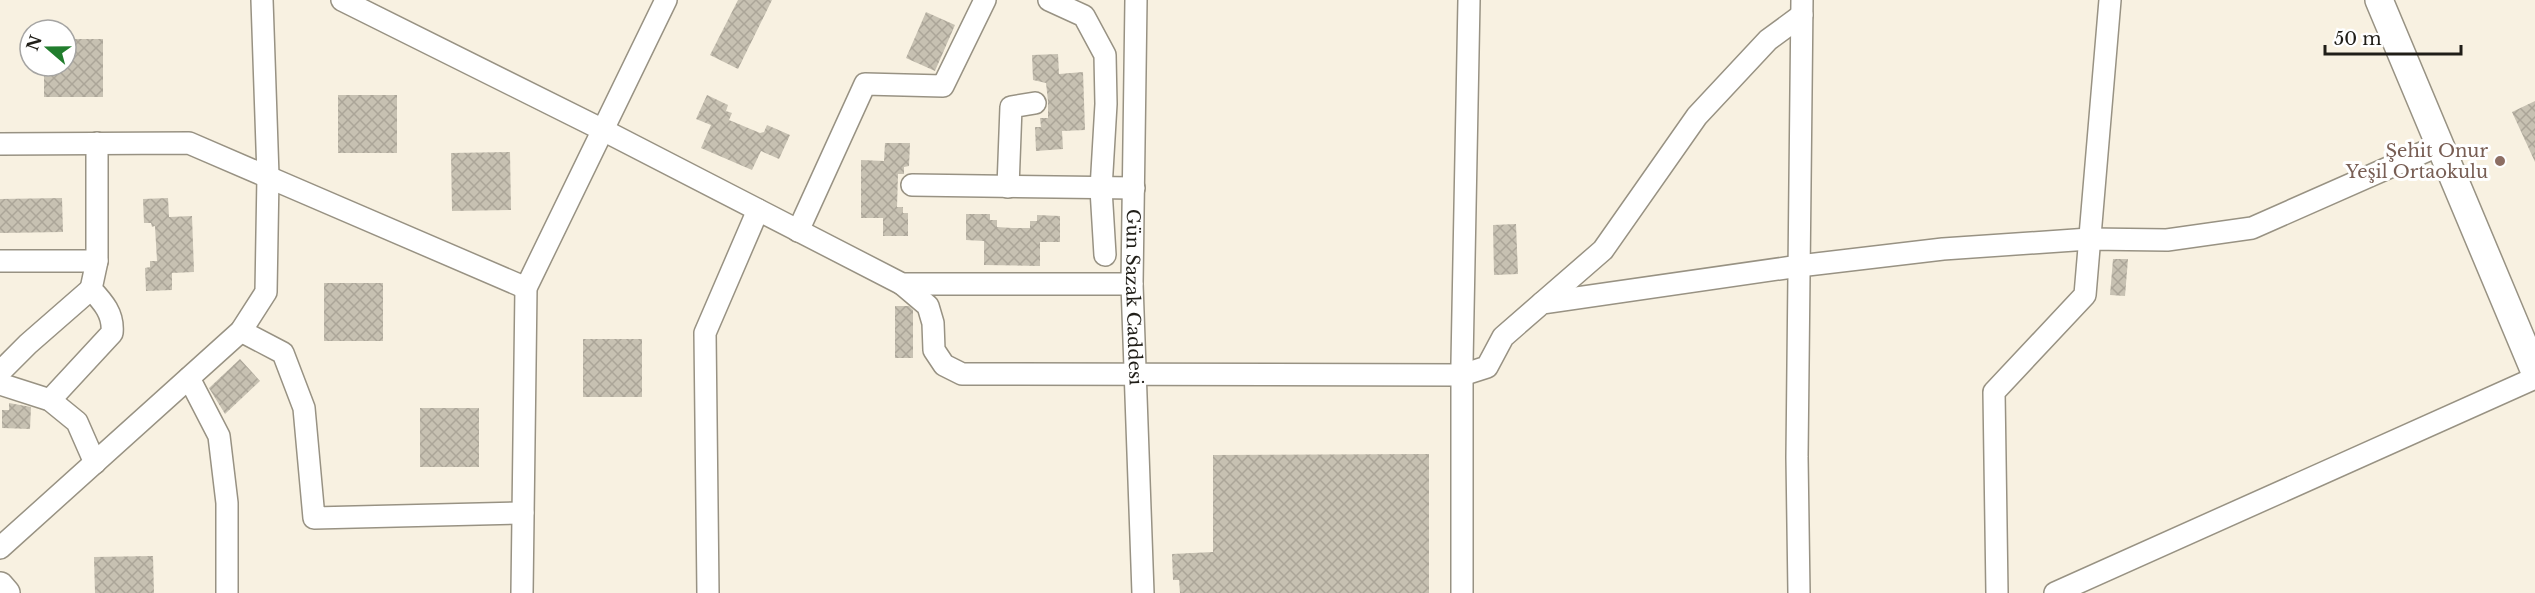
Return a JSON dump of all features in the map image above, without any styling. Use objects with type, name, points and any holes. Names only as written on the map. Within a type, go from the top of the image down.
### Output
[{"type":"main road","points":[[2379,0],[2535,372]]},
{"type":"main road","points":[[0,586],[6,593]]},
{"type":"street","points":[[0,548],[241,331],[266,292],[267,176],[262,0]]},
{"type":"street","points":[[342,0],[603,130],[902,284],[928,306],[933,323],[934,350],[944,365],[962,374],[1462,375],[1487,367],[1503,338],[1603,250],[1697,117],[1768,40],[1802,7]]},
{"type":"street","points":[[522,593],[525,288],[666,0]]},
{"type":"street","points":[[798,231],[865,84],[943,86],[985,0]]},
{"type":"street","points":[[1049,0],[1084,16],[1105,56],[1106,104],[1101,189],[1105,255]]},
{"type":"street","name":"Gün Sazak Caddesi","points":[[1136,0],[1132,284],[1143,593]]},
{"type":"street","points":[[1462,593],[1462,375],[1469,0]]},
{"type":"street","points":[[1997,593],[1994,392],[2085,295],[2110,0]]},
{"type":"street","points":[[1799,593],[1797,457],[1802,7]]},
{"type":"street","points":[[1008,187],[1011,107],[1035,104]]},
{"type":"street","points":[[0,372],[90,289],[97,261],[97,143]]},
{"type":"street","points":[[0,144],[189,143],[525,288]]},
{"type":"street","points":[[1542,303],[1799,266],[1943,249],[2089,239],[2167,240],[2252,228],[2440,145]]},
{"type":"street","points":[[912,185],[1134,189]]},
{"type":"street","points":[[708,593],[705,333],[758,210]]},
{"type":"street","points":[[0,261],[97,261]]},
{"type":"street","points":[[902,284],[1132,284]]},
{"type":"street","points":[[50,400],[112,333],[113,321],[102,302],[90,289]]},
{"type":"street","points":[[241,331],[283,353],[304,408],[314,518],[523,513]]},
{"type":"street","points":[[189,378],[219,436],[227,503],[227,593]]},
{"type":"street","points":[[2055,593],[2535,378]]},
{"type":"street","points":[[0,384],[50,400],[77,422],[94,463]]},
{"type":"building","points":[[738,0],[772,0],[738,69],[710,55]]},
{"type":"building","points":[[926,12],[955,25],[935,71],[906,58]]},
{"type":"building","points":[[78,39],[103,39],[103,97],[44,97],[44,78],[78,78]]},
{"type":"building","points":[[1058,54],[1059,74],[1083,72],[1085,130],[1062,131],[1063,149],[1036,151],[1035,127],[1041,127],[1040,118],[1048,118],[1048,101],[1046,83],[1033,80],[1032,55]]},
{"type":"building","points":[[338,95],[397,95],[397,153],[338,153]]},
{"type":"building","points":[[707,95],[728,105],[726,111],[732,113],[729,120],[760,133],[764,132],[767,125],[790,135],[779,159],[761,151],[752,170],[701,148],[711,125],[696,119]]},
{"type":"building","points":[[2535,101],[2535,162],[2512,112]]},
{"type":"building","points":[[885,143],[910,143],[909,166],[904,167],[904,174],[898,174],[897,207],[903,207],[903,213],[908,213],[908,236],[883,236],[883,218],[861,218],[861,160],[884,161]]},
{"type":"building","points":[[510,152],[511,210],[452,211],[451,153]]},
{"type":"building","points":[[62,198],[63,232],[0,233],[0,199]]},
{"type":"building","points":[[168,198],[169,217],[192,216],[194,272],[172,273],[172,290],[146,291],[145,268],[150,267],[150,261],[157,261],[155,226],[152,227],[151,223],[144,223],[143,199]]},
{"type":"building","points":[[966,214],[990,214],[990,220],[997,220],[997,227],[1012,228],[1030,228],[1030,221],[1037,221],[1037,215],[1060,216],[1060,242],[1040,242],[1040,266],[984,265],[984,241],[966,240]]},
{"type":"building","points":[[1516,224],[1518,274],[1494,275],[1493,225]]},
{"type":"building","points":[[2113,259],[2128,259],[2125,296],[2110,295]]},
{"type":"building","points":[[324,283],[383,283],[383,341],[324,341]]},
{"type":"building","points":[[895,306],[909,306],[913,310],[913,358],[895,358]]},
{"type":"building","points":[[583,339],[642,339],[642,397],[583,397]]},
{"type":"building","points":[[240,359],[260,381],[225,414],[209,388]]},
{"type":"building","points":[[9,403],[31,407],[30,429],[2,428],[2,410],[9,410]]},
{"type":"building","points":[[420,408],[479,408],[479,467],[420,467]]},
{"type":"building","points":[[1429,454],[1429,593],[1180,593],[1179,580],[1173,580],[1172,554],[1213,552],[1213,455]]},
{"type":"building","points":[[153,556],[154,593],[95,593],[94,557]]},
{"type":"place","name":"Şehit Onur Yeşil Ortaokulu","points":[[2500,161]]}]
